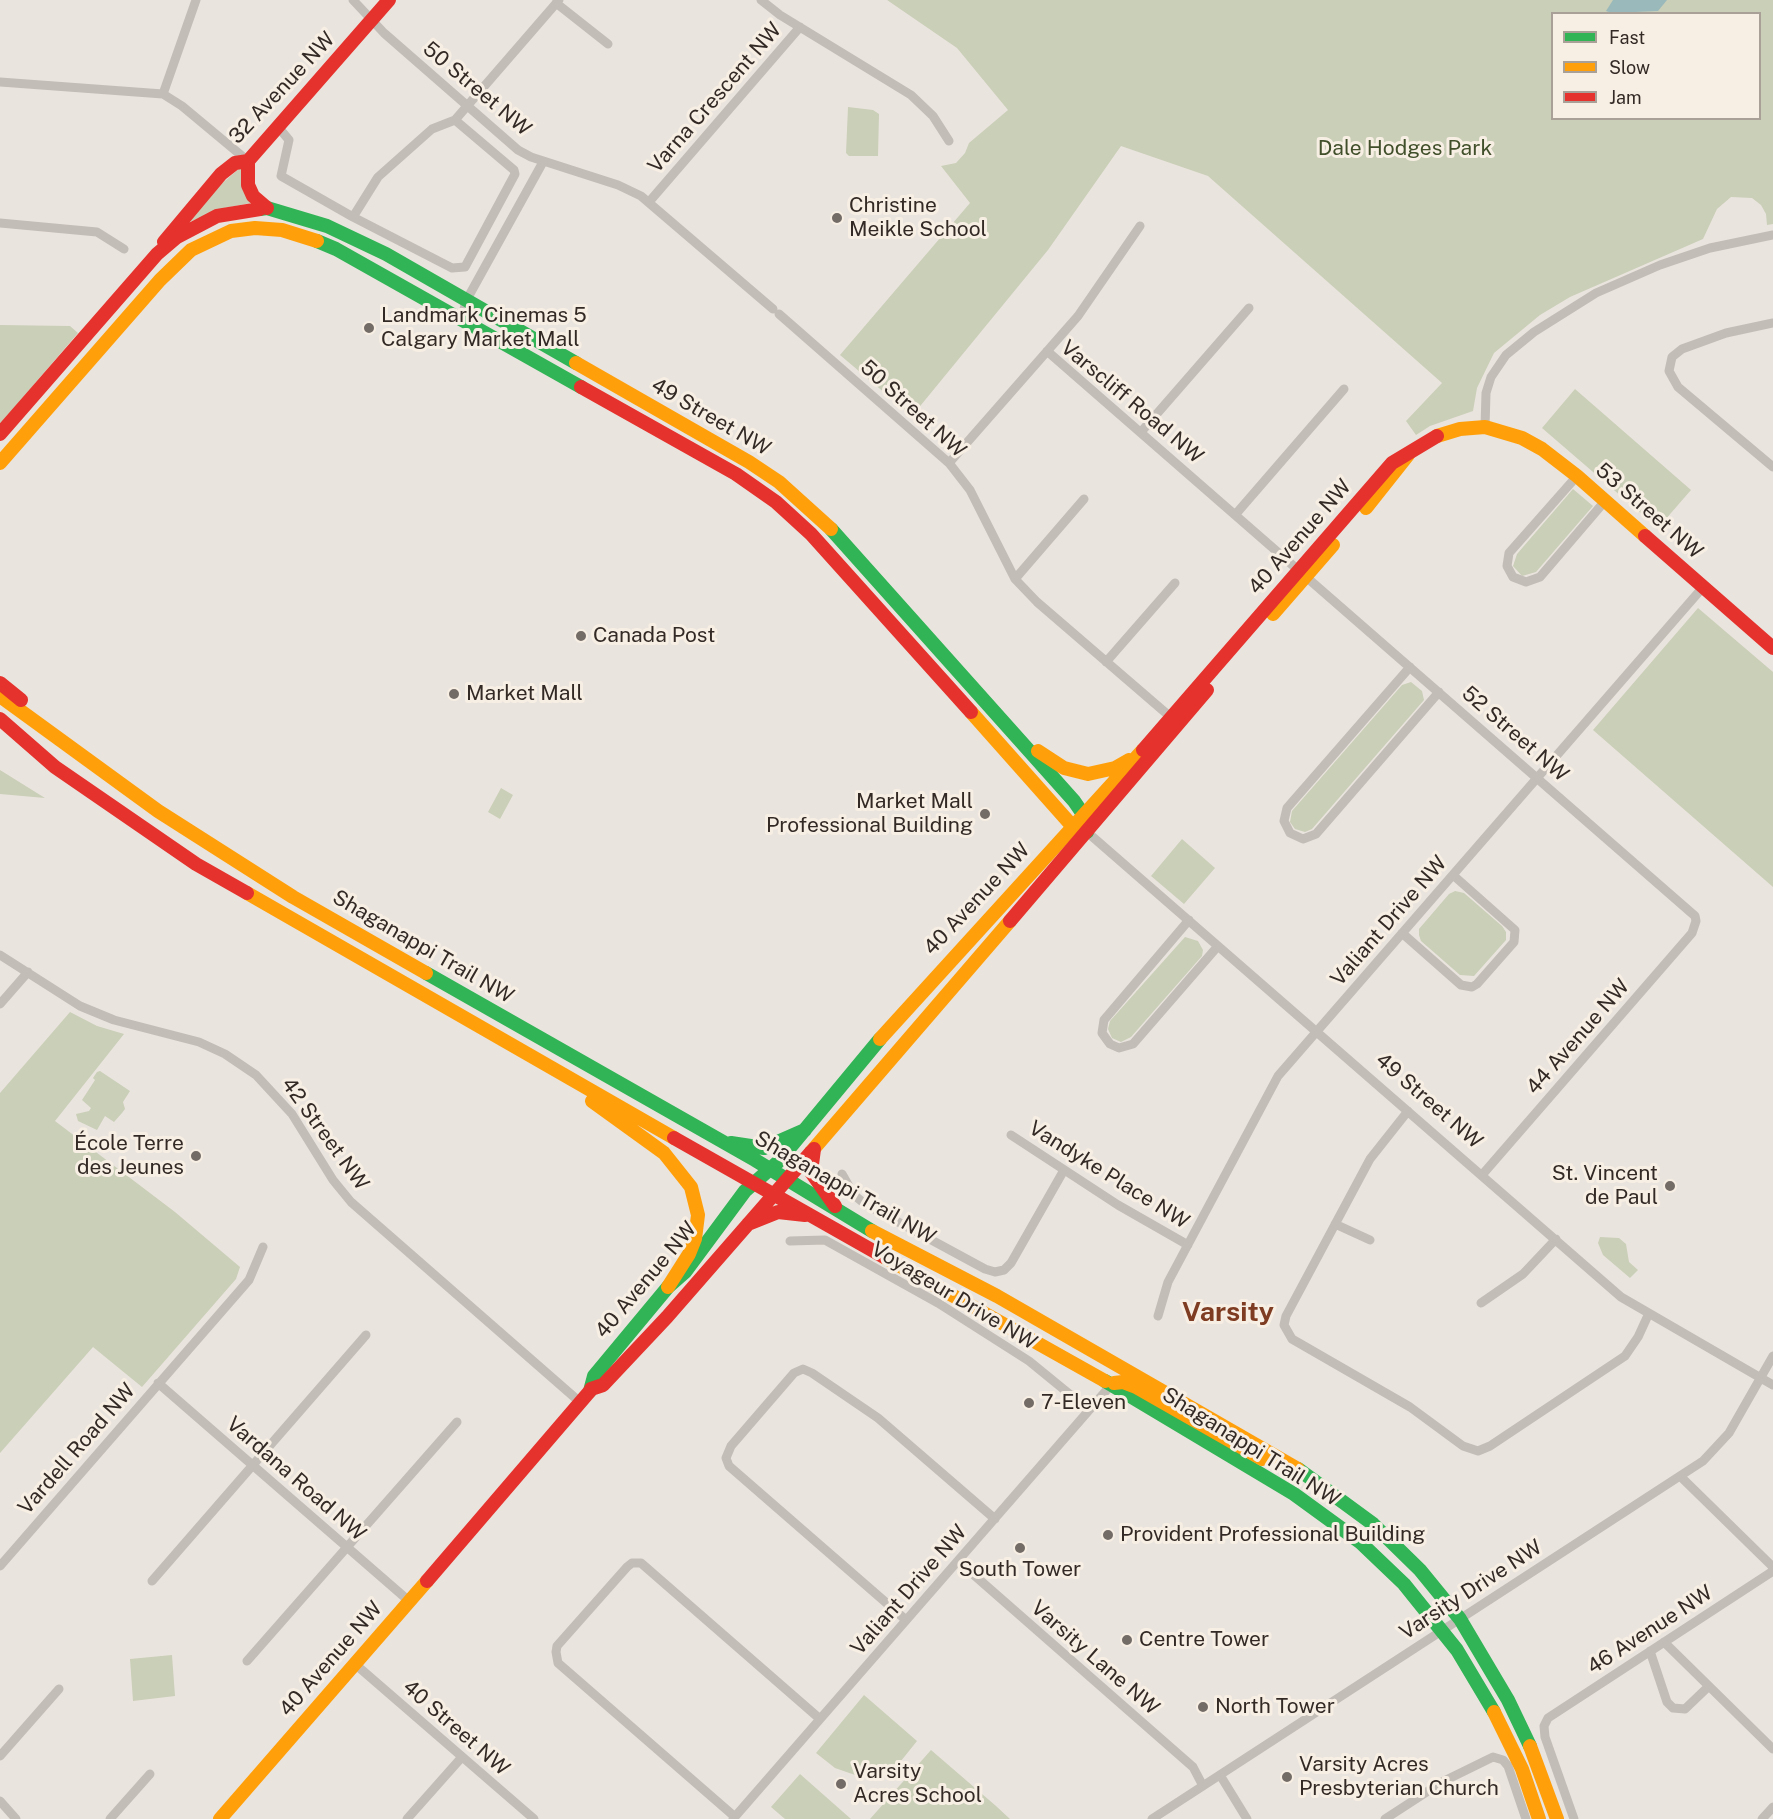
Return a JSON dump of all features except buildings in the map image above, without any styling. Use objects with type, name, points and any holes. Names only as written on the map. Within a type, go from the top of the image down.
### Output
[{"type":"street","points":[[163,94],[196,0]]},
{"type":"street","name":"50 Street NW","points":[[352,0],[372,21],[518,150],[543,162],[618,185],[649,202],[949,463],[970,490],[1015,579],[1174,721]]},
{"type":"street","name":"32 Avenue NW","points":[[0,434],[157,254],[192,206],[221,174],[235,163],[248,162],[389,0]]},
{"type":"street","name":"Varna Crescent NW","points":[[649,202],[800,27],[761,0]]},
{"type":"street","points":[[354,217],[368,189],[384,171],[432,129],[455,120],[557,1],[608,44]]},
{"type":"street","points":[[800,27],[911,95],[933,116],[948,141]]},
{"type":"street","points":[[0,82],[163,94],[182,106],[248,162],[248,185],[253,196],[267,208]]},
{"type":"street","points":[[279,128],[289,140],[281,176],[452,268],[465,267],[515,174],[514,170],[455,120]]},
{"type":"street","points":[[456,318],[543,162]]},
{"type":"street","name":"49 Street NW","points":[[200,223],[232,212],[267,208],[327,226],[386,254],[749,462],[810,508],[847,544],[1074,801],[1085,817],[1080,830]]},
{"type":"street","points":[[0,223],[97,232],[124,249]]},
{"type":"street","name":"32 Avenue NW","points":[[157,254],[200,223]]},
{"type":"street","points":[[1047,351],[1090,300],[1140,226]]},
{"type":"street","name":"49 Street NW","points":[[0,463],[160,280],[191,250],[231,231],[255,228],[282,230],[336,249],[736,474],[776,502],[840,565],[1080,830],[1189,920],[1621,1297],[1773,1385]]},
{"type":"street","points":[[1485,427],[1485,405],[1491,377],[1506,355],[1534,332],[1596,293],[1660,265],[1710,248],[1773,235]]},
{"type":"street","points":[[1141,432],[1249,308]]},
{"type":"street","points":[[1773,323],[1726,333],[1682,349],[1672,357],[1669,371],[1678,387],[1773,467]]},
{"type":"street","name":"Varscliff Road NW","points":[[949,463],[1047,351],[1303,573]]},
{"type":"street","points":[[1235,515],[1344,389]]},
{"type":"street","name":"40 Avenue NW","points":[[591,1389],[603,1385],[621,1367],[814,1149],[1080,830],[1303,573],[1392,463],[1447,432],[1485,427]]},
{"type":"street","name":"53 Street NW","points":[[1485,427],[1522,438],[1542,449],[1704,586],[1773,648]]},
{"type":"street","points":[[1576,476],[1509,553],[1507,566],[1513,578],[1526,582],[1539,577],[1605,501]]},
{"type":"street","points":[[1015,579],[1084,499]]},
{"type":"street","name":"52 Street NW","points":[[1303,573],[1689,910],[1696,921]]},
{"type":"street","points":[[1106,662],[1175,582]]},
{"type":"street","name":"Valiant Drive NW","points":[[1158,1316],[1168,1282],[1278,1076],[1704,586]]},
{"type":"street","points":[[1410,667],[1287,808],[1284,821],[1290,834],[1303,839],[1316,834],[1439,692]]},
{"type":"street","points":[[0,683],[36,712],[43,727]]},
{"type":"street","name":"Shaganappi Trail NW","points":[[0,696],[150,805],[260,877],[723,1142],[845,1216],[997,1296],[1308,1475],[1373,1524],[1420,1570],[1460,1619],[1508,1700],[1538,1764],[1557,1819]]},
{"type":"street","name":"Shaganappi Trail NW","points":[[0,719],[55,767],[196,864],[539,1062],[1111,1385],[1293,1494],[1360,1542],[1404,1584],[1442,1631],[1476,1679],[1503,1728],[1522,1769],[1539,1819]]},
{"type":"street","name":"40 Avenue NW","points":[[1085,817],[1136,756],[1174,721]]},
{"type":"street","points":[[1013,732],[1054,763],[1076,772],[1088,774],[1105,771],[1136,756]]},
{"type":"street","points":[[0,733],[44,764],[55,767]]},
{"type":"street","name":"40 Avenue NW","points":[[220,1819],[581,1403],[591,1389],[594,1376],[668,1287],[690,1266],[717,1226],[805,1130],[902,1012],[1080,830]]},
{"type":"street","points":[[1402,933],[1461,985],[1472,987],[1478,984],[1514,942],[1515,930],[1453,875]]},
{"type":"street","points":[[1189,920],[1106,1016],[1102,1033],[1110,1044],[1119,1048],[1132,1044],[1218,946]]},
{"type":"street","name":"44 Avenue NW","points":[[1482,1175],[1692,933],[1696,921]]},
{"type":"street","name":"42 Street NW","points":[[0,955],[80,1006],[114,1020],[199,1042],[225,1054],[256,1075],[292,1114],[333,1180],[351,1202],[581,1403]]},
{"type":"street","points":[[0,1004],[28,972]]},
{"type":"street","points":[[539,1062],[664,1153],[686,1178],[697,1206],[695,1239],[689,1254],[668,1287]]},
{"type":"street","points":[[1408,1111],[1378,1146],[1286,1316],[1286,1331],[1292,1339],[1410,1407],[1473,1450],[1484,1450],[1624,1356],[1638,1337],[1649,1313]]},
{"type":"street","points":[[723,1142],[764,1148],[805,1130]]},
{"type":"street","name":"Vandyke Place NW","points":[[1011,1135],[1188,1245]]},
{"type":"street","points":[[814,1149],[811,1172],[820,1188],[845,1216]]},
{"type":"street","name":"Voyageur Drive NW","points":[[842,1174],[854,1195],[870,1208],[984,1269],[995,1272],[1011,1263],[1064,1170]]},
{"type":"street","points":[[748,1224],[778,1212],[813,1216]]},
{"type":"street","points":[[1335,1224],[1370,1240]]},
{"type":"street","points":[[1481,1303],[1523,1274],[1556,1239]]},
{"type":"street","name":"Voyageur Drive NW","points":[[790,1241],[825,1240],[938,1304],[1029,1361],[1089,1410]]},
{"type":"street","name":"Vardell Road NW","points":[[0,1566],[249,1280],[263,1247]]},
{"type":"street","points":[[152,1581],[366,1335]]},
{"type":"street","name":"Varsity Drive NW","points":[[1152,1819],[1703,1461],[1723,1442],[1773,1356]]},
{"type":"street","points":[[906,1620],[729,1466],[726,1458],[731,1446],[794,1373],[803,1369],[812,1372],[879,1418],[994,1519]]},
{"type":"street","points":[[1111,1385],[1123,1382],[1136,1387],[1264,1460],[1285,1461]]},
{"type":"street","name":"Vardana Road NW","points":[[158,1383],[409,1602]]},
{"type":"street","name":"Valiant Drive NW","points":[[734,1818],[1111,1385]]},
{"type":"street","points":[[247,1661],[457,1422]]},
{"type":"street","points":[[1680,1476],[1773,1567]]},
{"type":"street","name":"Varsity Lane NW","points":[[958,1561],[1193,1767],[1203,1786]]},
{"type":"street","points":[[734,1818],[558,1663],[556,1648],[564,1638],[627,1567],[632,1563],[641,1563],[820,1719]]},
{"type":"street","name":"46 Avenue NW","points":[[1574,1819],[1545,1737],[1547,1720],[1773,1571]]},
{"type":"street","points":[[1664,1642],[1773,1749]]},
{"type":"street","points":[[1650,1651],[1667,1702],[1673,1708],[1685,1709],[1709,1686]]},
{"type":"street","name":"40 Street NW","points":[[355,1664],[534,1819]]},
{"type":"street","points":[[0,1756],[59,1689]]},
{"type":"street","points":[[407,1819],[462,1757]]},
{"type":"street","points":[[1389,1818],[1450,1777],[1490,1757],[1497,1757],[1508,1766],[1526,1819]]},
{"type":"street","points":[[110,1819],[150,1774]]},
{"type":"street","points":[[1220,1775],[1247,1819]]},
{"type":"street","points":[[0,1801],[16,1819]]},
{"type":"street","points":[[1762,1819],[1773,1807]]},
{"type":"green space","name":"Dale Hodges Park","points":[[887,0],[1773,0],[1773,224],[1767,225],[1766,214],[1761,205],[1752,198],[1731,197],[1717,209],[1703,239],[1570,297],[1540,315],[1494,353],[1477,388],[1473,411],[1430,426],[1416,435],[1406,421],[1442,383],[1208,176],[1121,146],[1048,250],[912,416],[840,355],[970,203],[941,166],[956,163],[965,153],[969,143],[1008,110],[957,48]]},
{"type":"green space","points":[[848,107],[873,110],[879,114],[878,156],[849,156],[846,153]]},
{"type":"green space","points":[[241,167],[251,203],[224,208],[187,223],[219,186]]},
{"type":"green space","points":[[0,325],[70,326],[78,333],[0,424]]},
{"type":"green space","points":[[1575,389],[1691,490],[1658,528],[1542,428]]},
{"type":"green space","points":[[1573,489],[1593,506],[1536,572],[1522,576],[1513,566],[1517,554]]},
{"type":"green space","points":[[1698,608],[1773,672],[1773,887],[1593,730]]},
{"type":"green space","points":[[1411,682],[1422,691],[1424,700],[1312,829],[1305,832],[1295,829],[1290,822],[1292,811],[1402,685]]},
{"type":"green space","points":[[0,770],[45,798],[0,794]]},
{"type":"green space","points":[[501,788],[513,795],[500,819],[488,812]]},
{"type":"green space","points":[[1182,839],[1215,868],[1184,904],[1151,876]]},
{"type":"green space","points":[[1455,891],[1464,893],[1506,932],[1506,940],[1474,976],[1460,975],[1421,941],[1419,935],[1419,929],[1449,894]]},
{"type":"green space","points":[[1185,937],[1198,941],[1203,950],[1202,956],[1131,1037],[1121,1042],[1112,1038],[1108,1029],[1110,1021]]},
{"type":"green space","points":[[70,1012],[97,1026],[124,1034],[55,1121],[175,1212],[240,1267],[236,1279],[142,1387],[93,1347],[0,1453],[0,1093]]},
{"type":"green space","points":[[100,1071],[130,1091],[123,1102],[125,1109],[122,1113],[114,1122],[105,1116],[97,1130],[78,1121],[76,1114],[89,1111],[91,1108],[82,1100],[95,1080],[93,1078]]},
{"type":"green space","points":[[1600,1237],[1619,1238],[1626,1244],[1629,1262],[1638,1270],[1630,1278],[1603,1255],[1598,1243]]},
{"type":"green space","points":[[172,1655],[175,1696],[133,1701],[130,1659]]},
{"type":"green space","points":[[864,1695],[917,1741],[901,1761],[872,1776],[855,1775],[835,1768],[816,1753]]},
{"type":"green space","points":[[931,1750],[996,1806],[1010,1819],[870,1819]]},
{"type":"green space","points":[[800,1774],[851,1819],[785,1819],[771,1807]]},
{"type":"water","points":[[1613,0],[1667,0],[1658,11],[1606,11]]},
{"type":"traffic: fast","points":[[260,209],[267,208],[327,226],[386,254],[576,363]]},
{"type":"traffic: fast","points":[[317,241],[336,249],[581,387]]},
{"type":"traffic: fast","points":[[831,529],[1074,801],[1085,817],[1087,832]]},
{"type":"traffic: fast","points":[[426,973],[755,1160],[872,1231]]},
{"type":"traffic: fast","points":[[590,1391],[594,1376],[668,1287],[685,1272],[745,1191],[778,1162],[880,1039]]},
{"type":"traffic: fast","points":[[731,1143],[764,1148],[805,1130]]},
{"type":"traffic: fast","points":[[1105,1381],[1294,1494],[1360,1542],[1404,1584],[1457,1650],[1494,1712]]},
{"type":"traffic: fast","points":[[1298,1469],[1373,1524],[1420,1570],[1460,1619],[1508,1700],[1530,1746]]},
{"type":"traffic: slow","points":[[0,463],[160,280],[191,250],[231,231],[255,228],[282,230],[317,241]]},
{"type":"traffic: slow","points":[[576,363],[749,462],[779,482],[831,529]]},
{"type":"traffic: slow","points":[[1437,436],[1460,429],[1485,427],[1522,438],[1542,449],[1577,476],[1645,536]]},
{"type":"traffic: slow","points":[[1366,508],[1408,455]]},
{"type":"traffic: slow","points":[[1273,614],[1333,545]]},
{"type":"traffic: slow","points":[[0,696],[158,811],[293,897],[426,973]]},
{"type":"traffic: slow","points":[[971,712],[1074,828],[1082,830]]},
{"type":"traffic: slow","points":[[880,1039],[1143,750]]},
{"type":"traffic: slow","points":[[1038,751],[1064,768],[1088,774],[1115,768],[1129,760]]},
{"type":"traffic: slow","points":[[247,893],[674,1138]]},
{"type":"traffic: slow","points":[[811,1152],[1010,921]]},
{"type":"traffic: slow","points":[[592,1101],[664,1153],[691,1187],[698,1215],[695,1239],[689,1254],[668,1287]]},
{"type":"traffic: slow","points":[[872,1231],[997,1296],[1298,1469]]},
{"type":"traffic: slow","points":[[884,1257],[1105,1381]]},
{"type":"traffic: slow","points":[[1114,1383],[1123,1382],[1136,1387],[1262,1459]]},
{"type":"traffic: slow","points":[[220,1819],[427,1581]]},
{"type":"traffic: slow","points":[[1494,1712],[1522,1769],[1539,1819]]},
{"type":"traffic: slow","points":[[1530,1746],[1557,1819]]},
{"type":"traffic: jam","points":[[164,242],[221,174],[235,163],[248,161],[389,0]]},
{"type":"traffic: jam","points":[[248,161],[248,185],[253,196],[267,208]]},
{"type":"traffic: jam","points":[[0,434],[157,254],[177,237],[217,216],[260,209]]},
{"type":"traffic: jam","points":[[581,387],[736,474],[776,502],[811,534],[971,712]]},
{"type":"traffic: jam","points":[[1143,750],[1392,463],[1437,436]]},
{"type":"traffic: jam","points":[[1645,536],[1773,648]]},
{"type":"traffic: jam","points":[[0,683],[21,700]]},
{"type":"traffic: jam","points":[[1010,921],[1207,690]]},
{"type":"traffic: jam","points":[[0,719],[55,767],[196,864],[247,893]]},
{"type":"traffic: jam","points":[[674,1138],[884,1257]]},
{"type":"traffic: jam","points":[[814,1149],[811,1172],[835,1206]]},
{"type":"traffic: jam","points":[[591,1389],[603,1385],[667,1317],[811,1152]]},
{"type":"traffic: jam","points":[[748,1224],[778,1212],[805,1215]]},
{"type":"traffic: jam","points":[[427,1581],[590,1391]]},
{"type":"place","name":"Christine Meikle School","points":[[837,218]]},
{"type":"place","name":"Landmark Cinemas 5 Calgary Market Mall","points":[[369,328]]},
{"type":"place","name":"Canada Post","points":[[581,636]]},
{"type":"place","name":"Market Mall","points":[[454,694]]},
{"type":"place","name":"Market Mall Professional Building","points":[[985,814]]},
{"type":"place","name":"École Terre des Jeunes","points":[[196,1156]]},
{"type":"place","name":"St. Vincent de Paul","points":[[1670,1186]]},
{"type":"place","name":"7-Eleven","points":[[1029,1403]]},
{"type":"place","name":"Provident Professional Building","points":[[1108,1535]]},
{"type":"place","name":"South Tower","points":[[1020,1548]]},
{"type":"place","name":"Centre Tower","points":[[1127,1640]]},
{"type":"place","name":"North Tower","points":[[1203,1707]]},
{"type":"place","name":"Varsity Acres Presbyterian Church","points":[[1287,1777]]},
{"type":"place","name":"Varsity Acres School","points":[[841,1784]]},
{"type":"district","name":"Varsity","points":[[1228,1313]]}]
